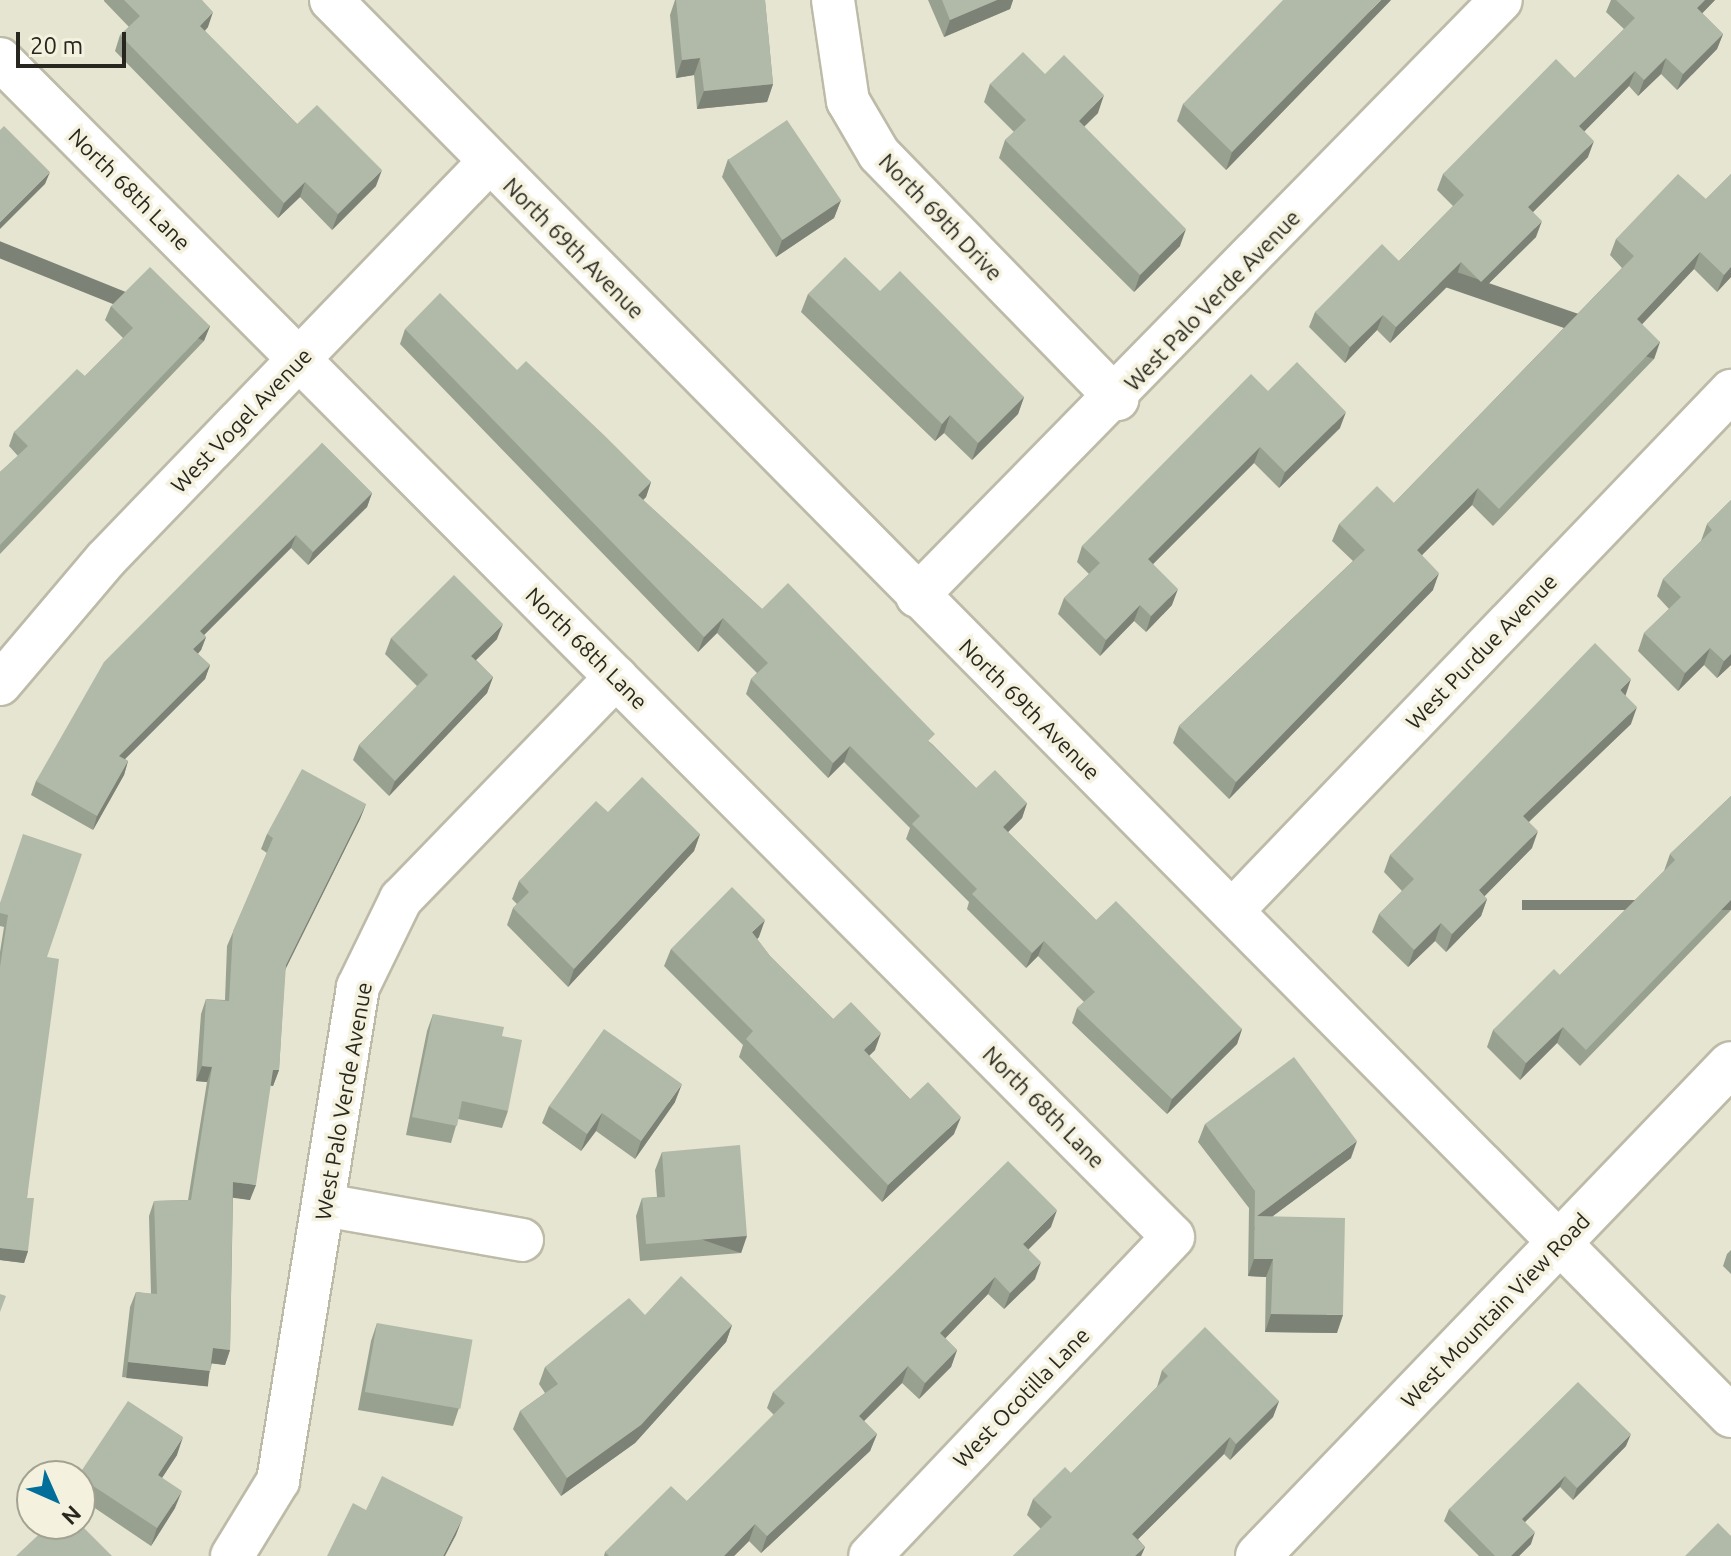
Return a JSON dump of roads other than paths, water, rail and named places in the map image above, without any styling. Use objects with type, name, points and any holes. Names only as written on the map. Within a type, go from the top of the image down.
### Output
[{"type":"street","name":"North 69th Avenue","points":[[331,0],[1731,1416]]},
{"type":"street","name":"North 69th Drive","points":[[833,0],[848,101],[879,154],[1117,399]]},
{"type":"street","name":"West Palo Verde Avenue","points":[[917,596],[1117,399],[1501,0]]},
{"type":"street","name":"North 68th Lane","points":[[0,59],[1173,1237]]},
{"type":"street","name":"West Vogel Avenue","points":[[0,684],[106,559],[489,162]]},
{"type":"street","name":"West Purdue Avenue","points":[[1232,911],[1731,391]]},
{"type":"street","name":"West Palo Verde Avenue","points":[[232,1556],[278,1481],[358,987],[401,899],[616,677]]},
{"type":"street","name":"West Mountain View Road","points":[[1258,1556],[1731,1064]]},
{"type":"street","points":[[324,1205],[522,1240]]},
{"type":"street","name":"West Ocotilla Lane","points":[[870,1556],[1173,1237]]}]
